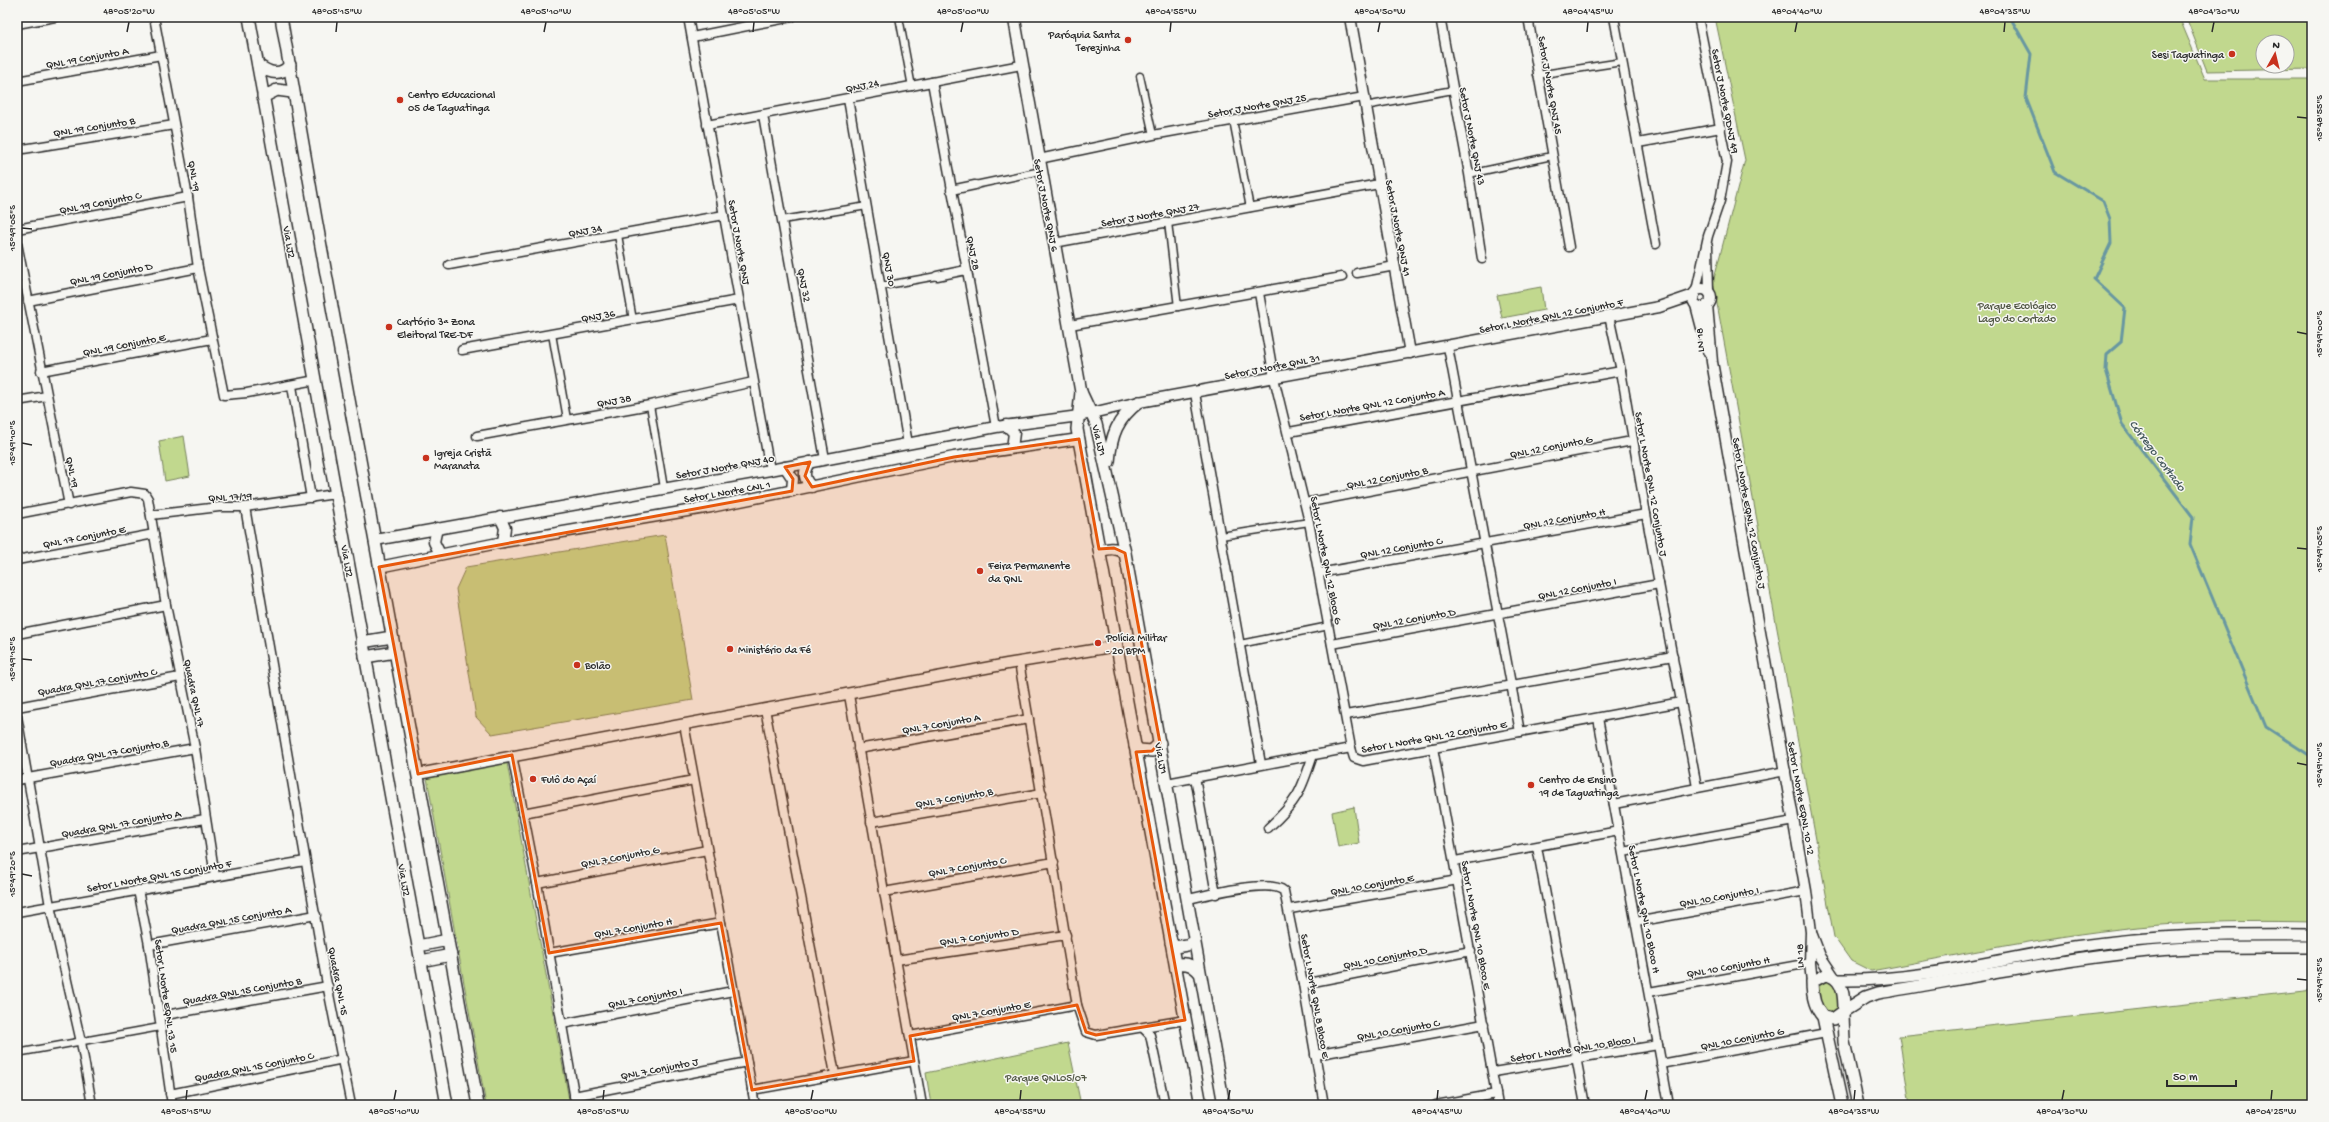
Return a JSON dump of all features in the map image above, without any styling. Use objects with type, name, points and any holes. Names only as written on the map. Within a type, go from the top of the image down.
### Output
[{"type":"main road","name":"Via LJ2","points":[[249,17],[447,1105]]},
{"type":"main road","points":[[281,17],[290,65],[292,92],[478,1105]]},
{"type":"main road","name":"Setor J Norte QNJ 6","points":[[1014,17],[1021,65],[1070,325],[1081,392]]},
{"type":"main road","points":[[258,65],[273,73],[285,71],[290,65]]},
{"type":"main road","points":[[264,97],[277,90],[292,92]]},
{"type":"main road","name":"Via LJ1","points":[[1081,392],[1092,412],[1108,472],[1125,552],[1224,1105]]},
{"type":"main road","name":"Via LJ1","points":[[1081,392],[1077,429],[1201,1105]]},
{"type":"main road","points":[[1108,472],[1112,435],[1124,415],[1139,402]]},
{"type":"main road","points":[[1100,556],[1101,551],[1107,549],[1114,548],[1125,552]]},
{"type":"main road","points":[[362,642],[392,637]]},
{"type":"main road","points":[[365,657],[395,652]]},
{"type":"main road","points":[[1135,746],[1139,750],[1152,751],[1160,743]]},
{"type":"main road","points":[[1840,1105],[1823,1017],[1814,1003],[1812,982],[1825,975],[1836,978],[1893,979],[2074,947],[2149,938],[2228,934],[2312,934]]},
{"type":"main road","points":[[418,946],[448,940]]},
{"type":"main road","points":[[1171,942],[1174,946],[1181,947],[1194,940]]},
{"type":"main road","points":[[1823,1017],[1833,1019],[1866,997],[1878,993],[2068,960],[2150,951],[2312,947]]},
{"type":"main road","points":[[421,961],[451,955]]},
{"type":"main road","points":[[1176,969],[1180,964],[1185,963],[1193,966],[1199,972]]},
{"type":"main road","points":[[1836,978],[1844,995],[1844,1042],[1858,1105]]},
{"type":"street","points":[[17,24],[55,17]]},
{"type":"street","name":"QNL 19","points":[[154,17],[188,196],[198,268],[212,339]]},
{"type":"street","name":"Setor J Norte QNJ","points":[[688,17],[770,470]]},
{"type":"street","points":[[692,37],[792,17]]},
{"type":"street","points":[[899,17],[912,86]]},
{"type":"street","name":"Setor J Norte QNJ 41","points":[[1350,17],[1410,354]]},
{"type":"street","name":"Setor J Norte QNJ 43","points":[[1440,17],[1469,174],[1482,259]]},
{"type":"street","name":"Setor J Norte QNJ 45","points":[[1528,17],[1569,247]]},
{"type":"street","points":[[1614,17],[1656,244]]},
{"type":"street","name":"Setor J Norte QDNJ 49","points":[[1698,17],[1727,162],[1726,176],[1720,201],[1708,236]]},
{"type":"street","name":"QNL 19 Conjunto A","points":[[17,81],[161,55]]},
{"type":"street","points":[[1538,75],[1622,62]]},
{"type":"street","name":"QNJ 24","points":[[707,125],[1021,65]]},
{"type":"street","points":[[1140,76],[1153,135]]},
{"type":"street","name":"QNJ 28","points":[[932,82],[966,270],[1001,426]]},
{"type":"street","points":[[1365,102],[1453,90]]},
{"type":"street","name":"QNJ 30","points":[[848,99],[882,286],[908,444]]},
{"type":"street","name":"Setor J Norte QNJ 25","points":[[1038,159],[1232,120],[1365,102]]},
{"type":"street","name":"QNJ 32","points":[[763,115],[825,459]]},
{"type":"street","points":[[1232,120],[1250,208]]},
{"type":"street","name":"QNL 19 Conjunto B","points":[[17,150],[174,125]]},
{"type":"street","points":[[1638,143],[1721,128]]},
{"type":"street","points":[[1469,174],[1552,156]]},
{"type":"street","points":[[951,190],[1041,171]]},
{"type":"street","name":"Setor J Norte QNJ 27","points":[[1054,243],[1379,184]]},
{"type":"street","name":"QNL 19 Conjunto C","points":[[17,229],[188,196]]},
{"type":"street","points":[[782,220],[867,206]]},
{"type":"street","name":"QNJ 34","points":[[449,265],[724,215]]},
{"type":"street","points":[[1168,222],[1178,307]]},
{"type":"street","points":[[618,235],[633,320]]},
{"type":"street","points":[[1708,236],[1709,293],[1711,299],[1707,305],[1699,307],[1695,299],[1708,236]]},
{"type":"street","name":"QNL 19","points":[[17,243],[21,279],[28,300],[69,505]]},
{"type":"street","points":[[1357,273],[1395,266]]},
{"type":"street","name":"QNL 19 Conjunto D","points":[[28,300],[198,268]]},
{"type":"street","points":[[882,286],[966,270]]},
{"type":"street","points":[[1070,325],[1259,293],[1342,277]]},
{"type":"street","points":[[1695,299],[1703,290],[1709,293]]},
{"type":"street","name":"Setor L Norte QNL 12 Bloco G","points":[[1259,293],[1274,378],[1289,432],[1309,522],[1352,752]]},
{"type":"street","name":"Setor L Norte QNL 12 Conjunto F","points":[[1448,347],[1695,299]]},
{"type":"street","name":"LN 18","points":[[1695,299],[1712,362]]},
{"type":"street","name":"QNJ 36","points":[[462,350],[739,300]]},
{"type":"street","name":"LN 18","points":[[1707,305],[1712,362]]},
{"type":"street","name":"Setor L Norte QNL 12 Conjunto J","points":[[1609,316],[1621,371],[1632,441],[1638,462],[1646,514],[1697,787]]},
{"type":"street","points":[[552,334],[567,419]]},
{"type":"street","points":[[212,339],[224,394],[247,394],[316,380]]},
{"type":"street","name":"QNL 19 Conjunto E","points":[[41,371],[212,339]]},
{"type":"street","points":[[1410,354],[1448,347],[1460,400],[1520,732],[1681,702]]},
{"type":"street","name":"Setor J Norte QNL 31","points":[[1092,412],[1139,402],[1410,354]]},
{"type":"street","name":"Setor L Norte EQNL 12 Conjunto J","points":[[1712,362],[1767,668]]},
{"type":"street","points":[[1460,400],[1621,371]]},
{"type":"street","name":"QNJ 38","points":[[477,436],[650,405],[753,382]]},
{"type":"street","points":[[292,386],[310,498]]},
{"type":"street","points":[[1195,393],[1261,764]]},
{"type":"street","points":[[17,401],[47,396]]},
{"type":"street","name":"Setor L Norte QNL 12 Conjunto A","points":[[1289,432],[1460,400]]},
{"type":"street","points":[[650,405],[664,488]]},
{"type":"street","name":"Setor J Norte QNJ 40","points":[[375,540],[770,470],[1001,426],[1079,416],[1092,412]]},
{"type":"street","points":[[1001,426],[1014,433],[1012,448]]},
{"type":"street","name":"Setor L Norte CNL 1","points":[[379,567],[503,542],[712,507],[954,457],[1079,439]]},
{"type":"street","name":"QNL 12 Conjunto G","points":[[1473,472],[1632,441]]},
{"type":"street","points":[[810,462],[806,468],[805,476],[807,482],[812,487]]},
{"type":"street","points":[[785,467],[793,479],[792,491]]},
{"type":"street","name":"QNL 12 Conjunto B","points":[[1305,503],[1473,472]]},
{"type":"street","name":"QNL 19","points":[[17,514],[131,492],[139,492],[145,494],[148,499],[151,515]]},
{"type":"street","name":"QNL 17/19","points":[[151,515],[219,507],[245,507],[335,494]]},
{"type":"street","points":[[245,507],[306,861]]},
{"type":"street","name":"QNL 12 Conjunto H","points":[[1486,542],[1646,514]]},
{"type":"street","name":"Quadra QNL 17","points":[[151,515],[166,605],[195,748],[215,876]]},
{"type":"street","points":[[500,517],[504,528],[503,542]]},
{"type":"street","points":[[1221,536],[1309,522]]},
{"type":"street","points":[[437,528],[434,542],[440,554]]},
{"type":"street","name":"QNL 17 Conjunto E","points":[[17,560],[154,534]]},
{"type":"street","name":"QNL 12 Conjunto C","points":[[1319,573],[1486,542]]},
{"type":"street","name":"QNL 12 Conjunto I","points":[[1499,615],[1659,584]]},
{"type":"street","points":[[17,634],[166,605]]},
{"type":"street","name":"QNL 12 Conjunto D","points":[[1332,644],[1499,615]]},
{"type":"street","points":[[1240,644],[1329,626]]},
{"type":"street","points":[[418,774],[512,755],[848,695],[1019,662],[1117,646]]},
{"type":"street","points":[[1346,715],[1673,656]]},
{"type":"street","points":[[1019,662],[1077,1005],[1086,1032],[1091,1034],[1154,1027],[1185,1020]]},
{"type":"street","name":"Setor L Norte EQNL 10 12","points":[[1767,668],[1786,771],[1806,891],[1811,932]]},
{"type":"street","name":"Quadra QNL 17 Conjunto C","points":[[17,707],[180,677]]},
{"type":"street","points":[[848,695],[922,1105]]},
{"type":"street","points":[[765,709],[835,1074]]},
{"type":"street","points":[[17,716],[50,906],[81,1042],[92,1105]]},
{"type":"street","name":"Setor L Norte QNL 10 Bloco H","points":[[1598,718],[1669,1105]]},
{"type":"street","name":"QNL 7 Conjunto A","points":[[858,749],[1029,719]]},
{"type":"street","points":[[684,724],[755,1105]]},
{"type":"street","name":"Setor L Norte QNL 12 Conjunto E","points":[[1352,752],[1363,761],[1520,732]]},
{"type":"street","name":"Quadra QNL 17 Conjunto B","points":[[17,780],[195,748]]},
{"type":"street","name":"Setor L Norte QNL 10 Bloco E","points":[[1433,748],[1455,861],[1498,1105]]},
{"type":"street","points":[[1167,783],[1313,755],[1352,752]]},
{"type":"street","points":[[512,755],[537,883],[576,1105]]},
{"type":"street","points":[[1268,828],[1288,810],[1297,798],[1313,755]]},
{"type":"street","points":[[1614,804],[1786,771]]},
{"type":"street","points":[[1188,899],[1216,894],[1195,777]]},
{"type":"street","points":[[523,813],[694,780]]},
{"type":"street","name":"QNL 7 Conjunto B","points":[[871,822],[1042,793]]},
{"type":"street","name":"Quadra QNL 17 Conjunto A","points":[[17,852],[205,819]]},
{"type":"street","points":[[1623,852],[1794,821]]},
{"type":"street","points":[[1455,861],[1619,831]]},
{"type":"street","points":[[1537,847],[1585,1105]]},
{"type":"street","name":"QNL 7 Conjunto G","points":[[537,883],[707,850]]},
{"type":"street","name":"Setor L Norte QNL 15 Conjunto F","points":[[17,912],[306,861]]},
{"type":"street","name":"Quadra QNL 15","points":[[306,861],[351,1105]]},
{"type":"street","name":"QNL 7 Conjunto C","points":[[884,892],[1054,862]]},
{"type":"street","name":"QNL 10 Conjunto E","points":[[1290,909],[1458,880]]},
{"type":"street","name":"Setor L Norte QNL 8 Bloco E","points":[[1216,894],[1264,886],[1280,887],[1284,891],[1290,909],[1324,1105]]},
{"type":"street","name":"Setor L Norte EQNL 13 15","points":[[138,890],[149,945],[172,1105]]},
{"type":"street","name":"QNL 10 Conjunto I","points":[[1636,922],[1806,891]]},
{"type":"street","name":"Quadra QNL 15 Conjunto A","points":[[149,945],[316,915]]},
{"type":"street","name":"QNL 7 Conjunto H","points":[[549,953],[721,924]]},
{"type":"street","name":"LN 18","points":[[1811,932],[1810,963],[1812,982]]},
{"type":"street","name":"LN 18","points":[[1811,932],[1820,956],[1836,978]]},
{"type":"street","name":"QNL 7 Conjunto D","points":[[896,960],[1066,935]]},
{"type":"street","name":"QNL 10 Conjunto D","points":[[1303,984],[1471,951]]},
{"type":"street","name":"QNL 10 Conjunto H","points":[[1649,992],[1810,963]]},
{"type":"street","name":"Quadra QNL 15 Conjunto B","points":[[160,1016],[328,986]]},
{"type":"street","name":"QNL 7 Conjunto I","points":[[562,1024],[733,991]]},
{"type":"street","name":"QNL 7 Conjunto E","points":[[910,1036],[1077,1005]]},
{"type":"street","name":"QNL 10 Conjunto C","points":[[1315,1055],[1484,1024]]},
{"type":"street","points":[[17,1052],[160,1027]]},
{"type":"street","points":[[1150,1035],[1154,1027]]},
{"type":"street","points":[[1144,1028],[1150,1035],[1165,1105]]},
{"type":"street","name":"QNL 10 Conjunto G","points":[[1662,1064],[1826,1033]]},
{"type":"street","name":"Setor L Norte QNL 10 Bloco I","points":[[1492,1072],[1658,1045]]},
{"type":"street","name":"Quadra QNL 15 Conjunto C","points":[[170,1094],[343,1059]]},
{"type":"street","points":[[752,1090],[914,1061]]},
{"type":"street","name":"QNL 7 Conjunto J","points":[[574,1096],[747,1062]]},
{"type":"street","points":[[1436,1105],[1496,1094]]},
{"type":"highlighted area","points":[[1079,439],[1099,549],[1114,548],[1125,553],[1160,743],[1152,751],[1136,752],[1185,1020],[1096,1035],[1086,1032],[1077,1005],[910,1036],[914,1061],[752,1090],[721,923],[549,953],[512,755],[418,774],[379,567],[792,491],[793,479],[785,467],[810,462],[805,476],[812,487],[954,457]]},
{"type":"green space","name":"Parque Ecológico Lago do Cortado","points":[[1715,17],[2179,17],[2205,79],[2312,79],[2312,922],[2261,921],[2176,924],[2100,931],[2023,943],[1871,971],[1851,961],[1834,937],[1713,282],[1745,160]]},
{"type":"green space","name":"Sesi Taguatinga","points":[[2186,17],[2312,17],[2312,69],[2295,69],[2295,34],[2255,34],[2255,70],[2207,71]]},
{"type":"green space","points":[[1541,287],[1544,310],[1502,318],[1497,295]]},
{"type":"green space","points":[[184,436],[190,476],[165,481],[159,441]]},
{"type":"green space","name":"Bolão","points":[[665,535],[693,700],[492,734],[476,717],[456,589],[466,567]]},
{"type":"green space","points":[[507,763],[570,1105],[486,1105],[427,778]]},
{"type":"green space","points":[[1354,807],[1359,843],[1338,847],[1332,812]]},
{"type":"green space","points":[[1823,979],[1833,980],[1840,999],[1836,1015],[1824,1013],[1819,1002],[1819,982]]},
{"type":"green space","points":[[2312,990],[2312,1105],[1910,1105],[1899,1036]]},
{"type":"green space","name":"Parque QNL05/07","points":[[1068,1043],[1081,1105],[931,1105],[926,1073]]},
{"type":"waterway","name":"Córrego Cortado","points":[[2010,17],[2031,54],[2026,98],[2055,172],[2103,201],[2110,219],[2111,243],[2094,279],[2125,308],[2121,342],[2107,354],[2106,370],[2122,424],[2193,517],[2190,544],[2266,727],[2312,757]]},
{"type":"place","name":"Paróquia Santa Terezinha","points":[[1128,40]]},
{"type":"place","name":"Sesi Taguatinga","points":[[2232,54]]},
{"type":"place","name":"Centro Educacional 05 de Taguatinga","points":[[400,100]]},
{"type":"place","name":"Cartório 3ª Zona Eleitoral TRE-DF","points":[[389,327]]},
{"type":"place","name":"Igreja Cristã Maranata","points":[[426,458]]},
{"type":"place","name":"Feira Permanente da QNL","points":[[980,571]]},
{"type":"place","name":"Polícia Militar - 2o BPM","points":[[1098,643]]},
{"type":"place","name":"Ministério da Fé","points":[[730,649]]},
{"type":"place","name":"Bolão","points":[[577,665]]},
{"type":"place","name":"Fulô do Açaí","points":[[533,779]]},
{"type":"place","name":"Centro de Ensino 19 de Taguatinga","points":[[1531,785]]}]
